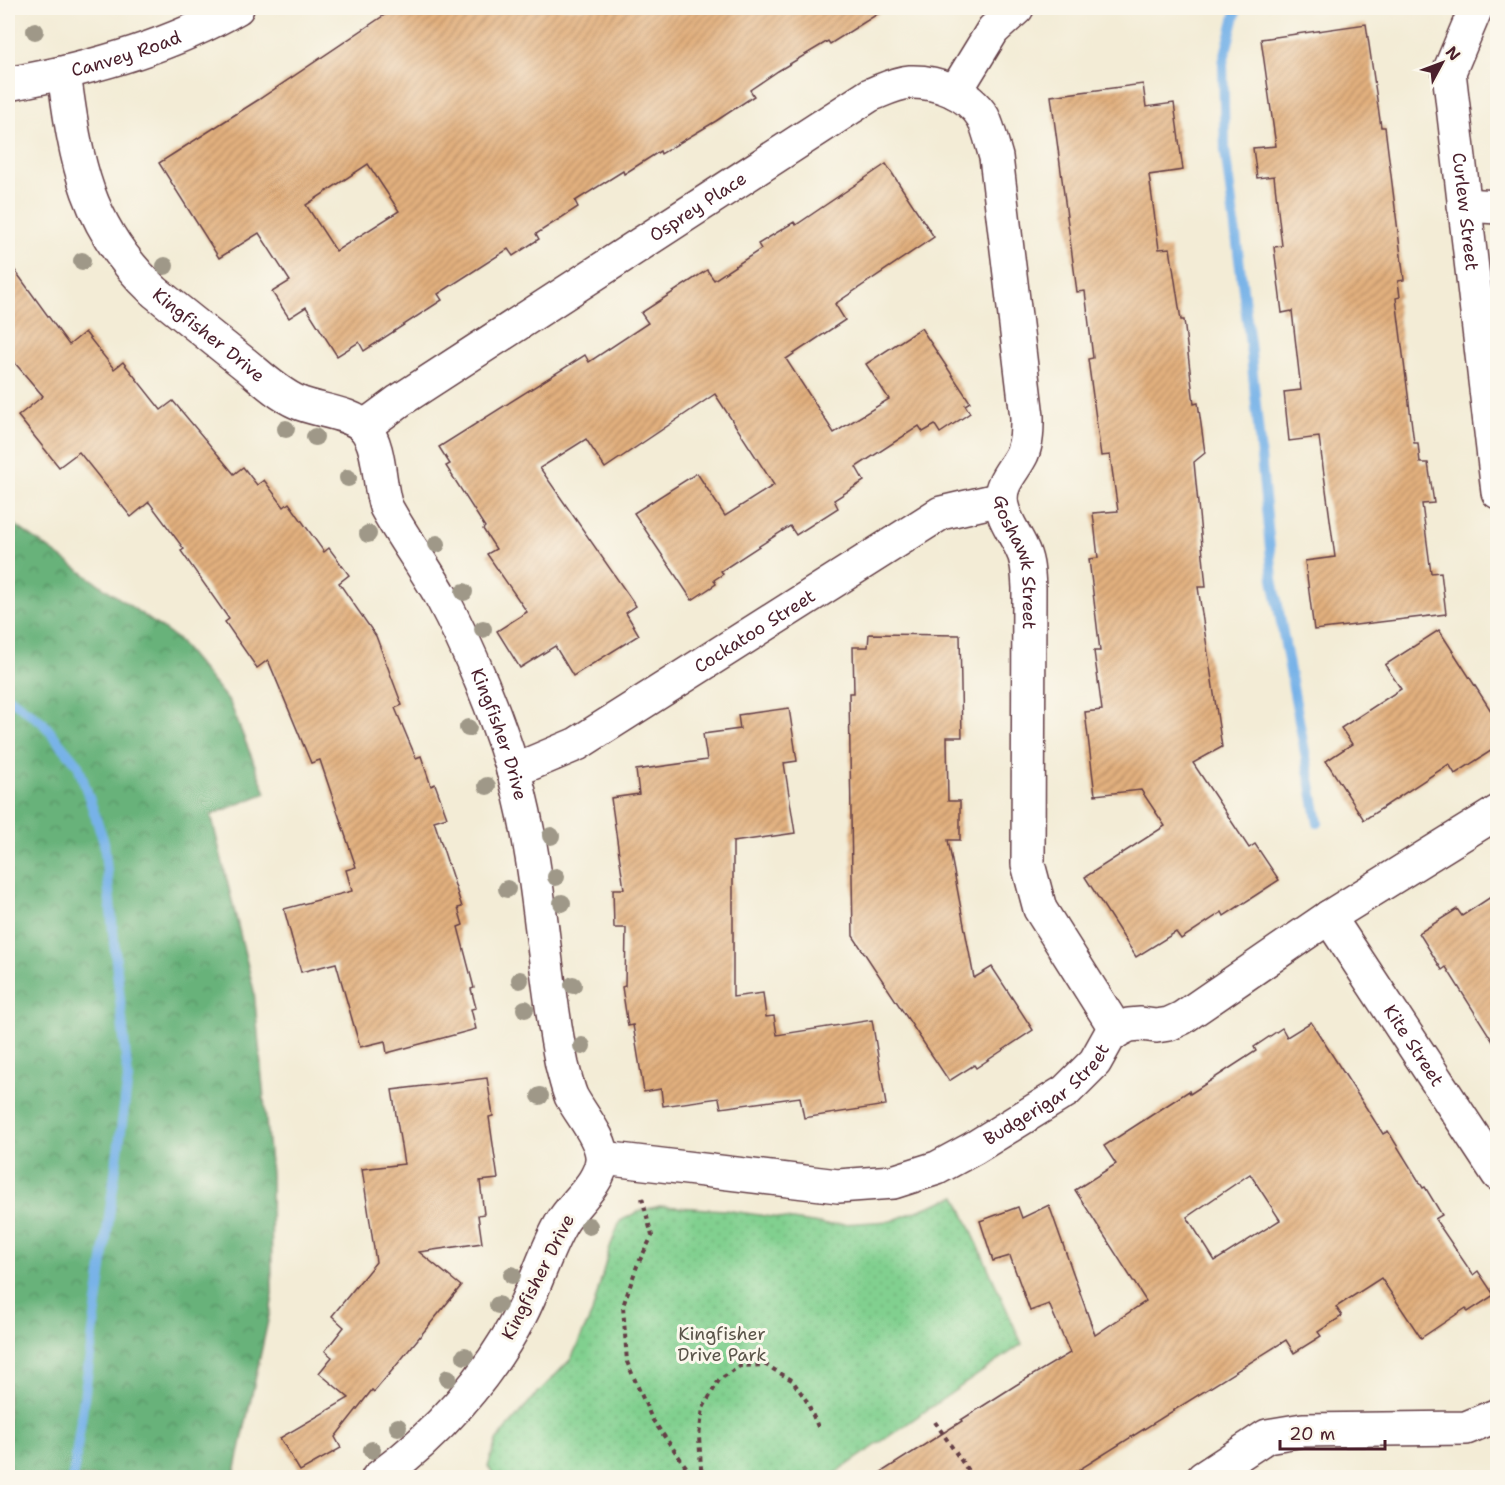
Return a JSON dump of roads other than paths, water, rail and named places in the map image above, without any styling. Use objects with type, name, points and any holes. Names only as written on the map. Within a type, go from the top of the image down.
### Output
[{"type":"street","name":"Canvey Road","points":[[8,84],[64,73],[138,51],[237,8]]},
{"type":"street","points":[[955,92],[993,30],[1017,8]]},
{"type":"street","name":"Curlew Street","points":[[1476,8],[1449,72],[1464,205],[1490,351],[1497,492]]},
{"type":"street","name":"Kingfisher Drive","points":[[64,73],[77,160],[87,193],[111,241],[137,276],[278,391],[295,401],[351,419],[364,428],[374,446],[381,492],[386,507],[450,614],[484,689],[513,771],[531,850],[556,1032],[566,1083],[571,1096],[598,1141],[603,1158],[593,1181],[562,1222],[523,1311],[498,1353],[461,1401],[395,1473]]},
{"type":"street","name":"Osprey Place","points":[[364,428],[399,401],[870,95],[909,82],[933,83],[955,92]]},
{"type":"street","name":"Goshawk Street","points":[[955,92],[971,103],[983,117],[996,157],[1027,417],[1027,435],[1022,453],[1005,481],[1000,499],[1012,532],[1028,564],[1027,844],[1031,875],[1040,909],[1117,1031]]},
{"type":"street","points":[[1464,205],[1497,207]]},
{"type":"street","name":"Cockatoo Street","points":[[513,771],[577,744],[941,513],[1000,499]]},
{"type":"street","name":"Budgerigar Street","points":[[603,1158],[838,1186],[893,1182],[937,1168],[1066,1091],[1095,1062],[1110,1037],[1117,1031],[1129,1025],[1156,1026],[1170,1024],[1182,1018],[1329,917],[1497,812]]},
{"type":"street","name":"Kite Street","points":[[1329,917],[1497,1174]]},
{"type":"street","points":[[1203,1478],[1267,1436],[1303,1430],[1466,1428],[1497,1416]]},
{"type":"waterway","points":[[1237,8],[1223,63],[1225,150],[1250,344],[1273,579],[1318,823]]},
{"type":"waterway","points":[[8,697],[42,722],[78,765],[104,842],[128,1079],[73,1478]]},
{"type":"park label","name":"Kingfisher Drive Park","points":[[722,1344]]}]
